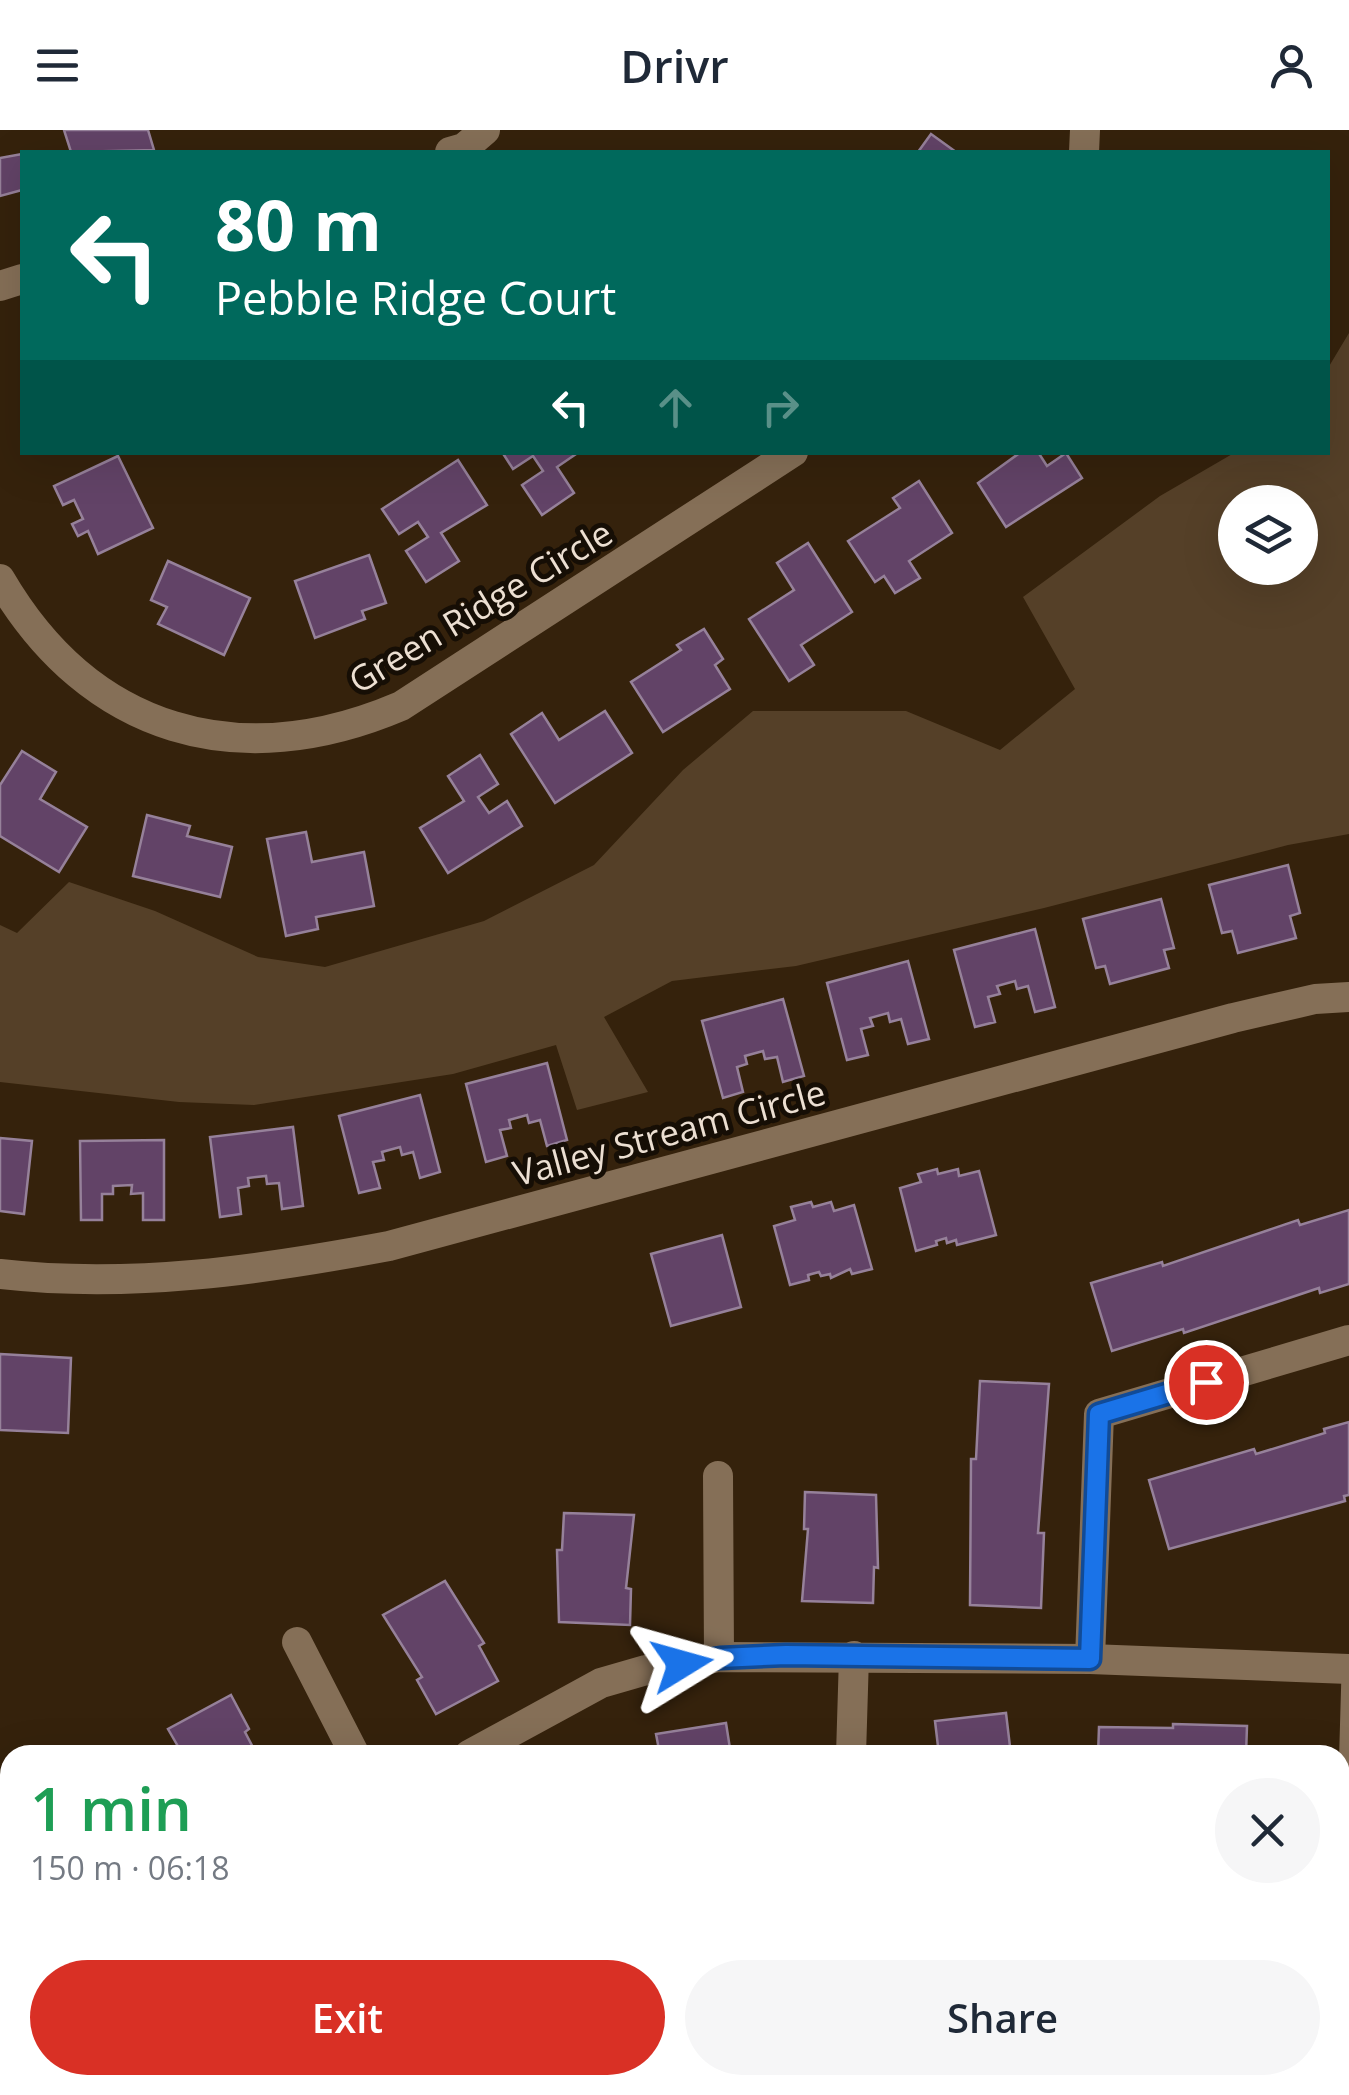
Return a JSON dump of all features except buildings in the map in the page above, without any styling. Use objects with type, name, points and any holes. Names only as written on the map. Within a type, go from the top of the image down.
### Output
[{"type":"street","points":[[457,150],[485,130]]},
{"type":"street","name":"Green Ridge Circle","points":[[0,580],[22,616],[57,656],[97,691],[137,716],[216,735],[278,738],[318,734],[360,723],[401,706],[788,455]]},
{"type":"street","name":"Valley Stream Circle","points":[[0,1274],[87,1280],[180,1277],[281,1266],[389,1246],[1234,1018],[1315,999],[1349,997]]},
{"type":"street","points":[[1090,1659],[1099,1414],[1349,1340]]},
{"type":"street","points":[[718,1476],[720,1658]]},
{"type":"street","points":[[297,1642],[350,1745]]},
{"type":"street","points":[[851,1745],[854,1656]]},
{"type":"street","points":[[487,1745],[602,1683],[646,1670],[720,1658],[1090,1659],[1349,1671]]},
{"type":"lane","points":[[1346,1745],[1349,1671]]},
{"type":"shaded area","points":[[1349,333],[1349,834],[1288,845],[796,966],[672,981],[604,1017],[648,1092],[577,1110],[556,1045],[453,1074],[254,1105],[179,1102],[0,1082],[0,925],[17,933],[69,882],[155,911],[258,957],[325,967],[484,921],[594,865],[683,770],[753,711],[906,711],[1000,750],[1075,689],[1023,597],[1160,496],[1231,455],[1330,455],[1330,365]]},
{"type":"route","points":[[682,1664],[786,1655],[1090,1659],[1099,1414],[1206,1382]]}]
